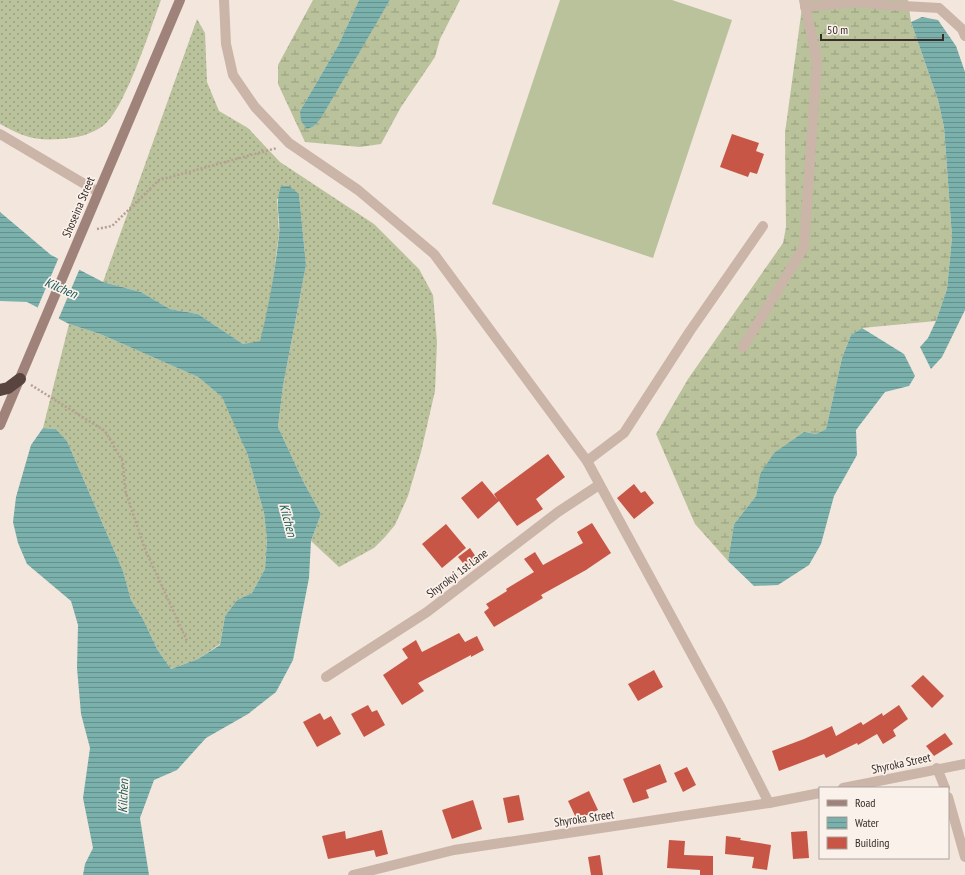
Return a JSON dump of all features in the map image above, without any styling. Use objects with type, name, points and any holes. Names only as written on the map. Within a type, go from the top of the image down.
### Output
[{"type":"highway","points":[[0,390],[8,388],[20,379]]},
{"type":"main road","name":"Shoseina Street","points":[[0,425],[180,0]]},
{"type":"street","points":[[224,0],[226,44],[233,75],[255,107],[291,144],[358,190],[434,254],[587,461],[721,708],[769,803]]},
{"type":"street","points":[[742,347],[804,247],[817,61],[805,3],[858,2],[939,8],[962,29],[965,36]]},
{"type":"street","points":[[0,134],[98,192]]},
{"type":"street","points":[[587,461],[624,433],[690,331],[762,226]]},
{"type":"street","name":"Shyrokyi 1st Lane","points":[[326,677],[427,612],[558,512],[599,485]]},
{"type":"street","name":"Shyroka Street","points":[[848,787],[937,768],[965,764]]},
{"type":"street","points":[[937,768],[945,787]]},
{"type":"street","name":"Shyroka Street","points":[[353,875],[454,850],[769,803],[819,793]]},
{"type":"street","points":[[949,801],[965,858]]},
{"type":"path","points":[[77,242],[99,228],[112,226],[159,180],[291,144]]},
{"type":"path","points":[[20,379],[46,393],[105,431],[123,462],[125,490],[145,549],[187,641]]},
{"type":"green space","points":[[0,0],[161,0],[129,85],[121,102],[104,125],[94,131],[78,137],[67,139],[36,139],[23,135],[0,124]]},
{"type":"green space","points":[[313,0],[359,0],[338,46],[300,111],[314,126],[390,0],[460,0],[440,39],[435,57],[401,107],[381,144],[360,147],[305,142],[278,84],[278,65]]},
{"type":"green space","points":[[560,0],[672,0],[732,20],[653,258],[492,204]]},
{"type":"green space","points":[[803,0],[908,0],[911,22],[938,100],[944,127],[952,237],[947,289],[936,321],[862,328],[851,335],[842,358],[826,429],[816,434],[804,432],[760,474],[756,496],[734,524],[728,561],[695,524],[656,434],[688,379],[783,243],[786,227],[785,133]]},
{"type":"green space","points":[[197,19],[205,33],[207,82],[219,111],[248,128],[280,162],[374,224],[419,269],[433,295],[437,342],[435,391],[421,452],[408,496],[395,525],[385,537],[374,548],[339,567],[311,541],[321,514],[303,481],[278,427],[283,386],[306,265],[299,194],[277,199],[279,233],[270,303],[260,342],[243,344],[198,314],[170,309],[141,292],[103,282]]},
{"type":"green space","points":[[69,324],[100,334],[198,377],[222,397],[247,453],[264,513],[267,540],[265,569],[252,593],[237,600],[225,616],[220,644],[198,659],[171,669],[157,649],[143,619],[131,600],[123,571],[67,441],[56,429],[43,428]]},
{"type":"water","points":[[359,0],[390,0],[321,118],[314,126],[307,129],[301,121],[300,111],[338,46]]},
{"type":"water","points":[[922,17],[938,20],[956,46],[965,72],[965,310],[942,357],[931,369],[920,347],[928,338],[936,321],[947,289],[952,237],[944,127],[938,100],[911,22]]},
{"type":"water","name":"Kilchen","points":[[281,186],[289,186],[299,194],[306,265],[283,386],[278,427],[303,481],[321,514],[311,541],[309,578],[293,660],[276,692],[248,714],[206,738],[177,770],[154,780],[140,818],[149,875],[83,875],[85,864],[93,848],[83,798],[90,748],[81,714],[77,668],[78,625],[71,601],[27,564],[18,543],[13,522],[16,497],[31,445],[43,428],[56,429],[67,441],[123,571],[131,600],[143,619],[157,649],[171,669],[198,659],[220,645],[225,616],[237,600],[252,593],[265,569],[267,540],[264,513],[247,453],[222,397],[198,377],[100,334],[69,324],[27,302],[0,301],[0,212],[51,255],[103,282],[141,292],[170,309],[198,314],[243,344],[260,341],[271,288],[277,248],[279,228],[278,200]]},
{"type":"water","points":[[862,328],[904,354],[915,376],[909,386],[885,392],[856,430],[857,455],[834,496],[821,544],[809,565],[778,585],[754,586],[728,561],[734,524],[756,496],[760,474],[774,453],[804,432],[816,434],[826,429],[842,358],[851,335]]},
{"type":"pier","points":[[59,257],[80,268],[58,320],[37,309]]},
{"type":"building","points":[[732,134],[759,143],[756,151],[764,154],[757,174],[750,172],[748,177],[720,167]]},
{"type":"building","points":[[548,454],[565,477],[536,499],[543,509],[517,526],[499,501],[478,519],[461,498],[482,481],[497,499],[494,494]]},
{"type":"building","points":[[634,484],[641,493],[645,491],[654,503],[634,519],[617,498]]},
{"type":"building","points":[[592,523],[611,553],[586,570],[541,595],[543,598],[494,627],[484,612],[489,608],[486,604],[507,591],[506,589],[534,572],[524,559],[535,552],[543,565],[583,543],[577,532]]},
{"type":"building","points":[[446,524],[466,548],[442,568],[422,544]]},
{"type":"building","points":[[470,548],[478,560],[467,568],[458,557]]},
{"type":"building","points":[[459,633],[465,642],[477,636],[484,650],[471,657],[471,655],[418,683],[424,691],[402,705],[383,675],[408,658],[402,649],[416,640],[422,652]]},
{"type":"building","points":[[654,670],[663,687],[638,701],[628,684]]},
{"type":"building","points":[[923,675],[944,696],[932,708],[911,686]]},
{"type":"building","points":[[368,705],[372,712],[377,710],[385,725],[364,737],[351,714]]},
{"type":"building","points":[[899,705],[908,719],[893,730],[896,736],[883,744],[877,734],[858,745],[857,743],[826,758],[824,754],[779,771],[772,751],[804,739],[832,726],[836,736],[861,722],[863,725],[882,713],[883,716]]},
{"type":"building","points":[[320,713],[324,720],[331,716],[341,734],[317,747],[303,722]]},
{"type":"building","points":[[945,733],[953,744],[934,756],[926,746]]},
{"type":"building","points":[[660,764],[667,782],[646,790],[649,798],[633,803],[623,779]]},
{"type":"building","points":[[687,767],[696,785],[683,792],[674,773]]},
{"type":"building","points":[[589,791],[598,810],[577,820],[568,801]]},
{"type":"building","points":[[519,795],[524,820],[508,823],[503,798]]},
{"type":"building","points":[[473,800],[482,829],[452,839],[442,810]]},
{"type":"building","points":[[382,830],[388,854],[376,857],[374,850],[328,859],[322,836],[345,831],[346,839]]},
{"type":"building","points":[[807,831],[809,858],[793,859],[791,832]]},
{"type":"building","points":[[726,836],[771,845],[767,870],[752,868],[754,857],[725,854]]},
{"type":"building","points":[[669,840],[685,841],[684,855],[713,856],[713,875],[700,875],[700,870],[667,868]]},
{"type":"building","points":[[600,855],[603,875],[591,875],[588,857]]}]
